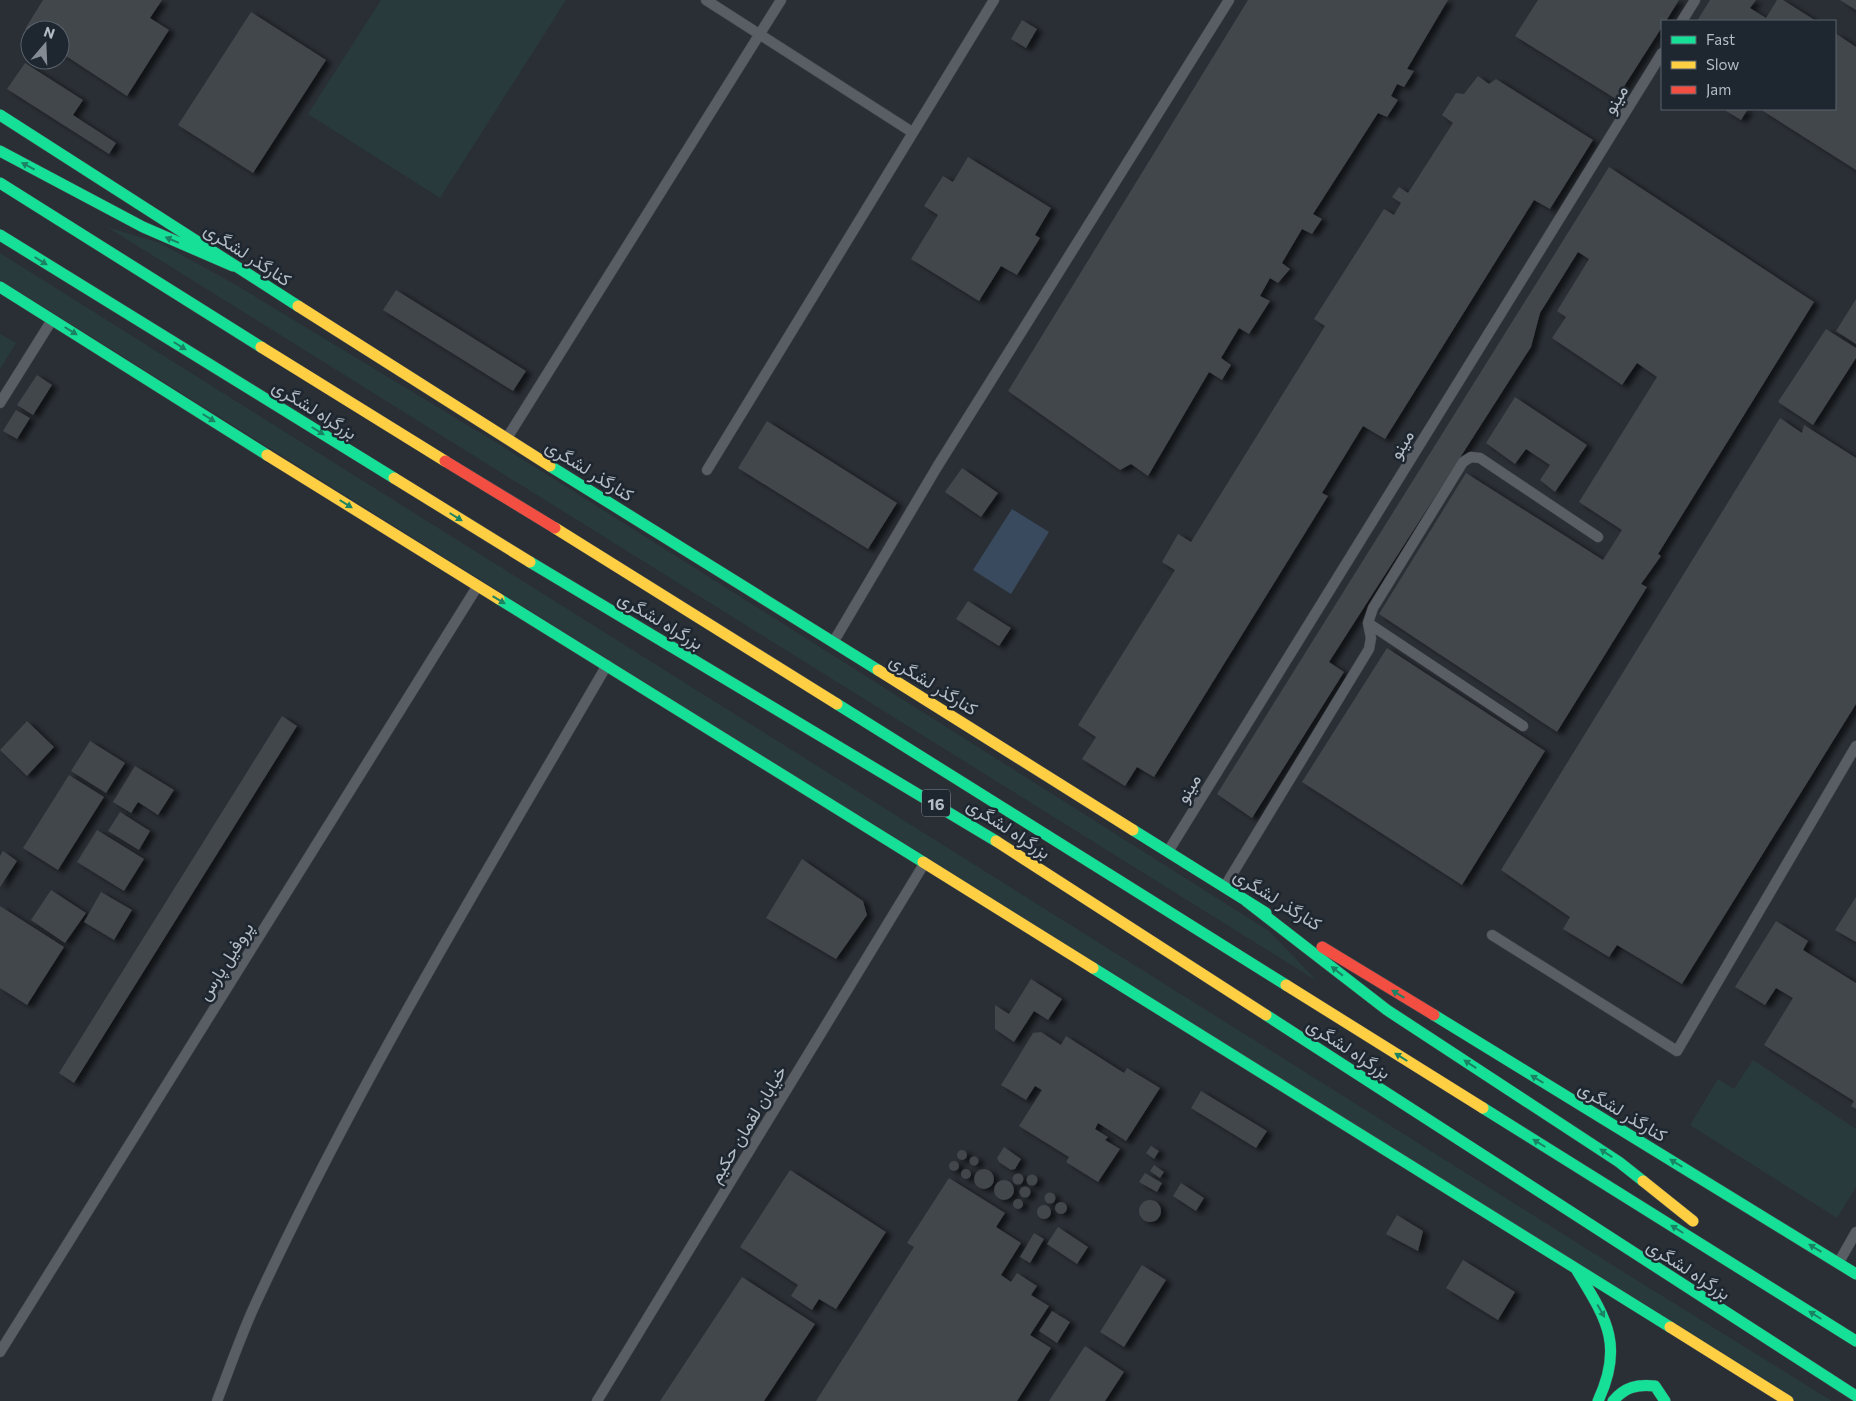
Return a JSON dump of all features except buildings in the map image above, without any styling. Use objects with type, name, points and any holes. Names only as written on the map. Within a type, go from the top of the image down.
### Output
[{"type":"main road","name":"کنارگذر لشگری","points":[[0,115],[233,266],[507,439],[1246,901],[1856,1274]]},
{"type":"main road","points":[[0,151],[143,227],[233,266]]},
{"type":"main road","name":"بزرگراه لشگری","points":[[0,183],[1856,1341]]},
{"type":"main road","name":"بزرگراه لشگری","points":[[0,235],[548,573],[959,816],[1820,1375],[1856,1396]]},
{"type":"main road","points":[[0,287],[477,586],[607,665],[1788,1401]]},
{"type":"main road","points":[[1246,901],[1387,1010],[1619,1162],[1707,1232],[1766,1284]]},
{"type":"main road","points":[[1576,1269],[1605,1318],[1610,1339],[1610,1367],[1598,1401]]},
{"type":"main road","points":[[1820,1375],[1854,1401]]},
{"type":"main road","points":[[1613,1401],[1618,1394],[1637,1384],[1655,1386],[1666,1401]]},
{"type":"lane","points":[[706,0],[912,132]]},
{"type":"lane","points":[[507,439],[782,0]]},
{"type":"lane","points":[[707,470],[994,0]]},
{"type":"lane","points":[[833,642],[943,458],[1229,0]]},
{"type":"lane","points":[[1683,20],[1695,0]]},
{"type":"lane","name":"مینو","points":[[1168,851],[1661,56]]},
{"type":"lane","points":[[0,403],[52,319]]},
{"type":"lane","points":[[1224,887],[1369,649],[1371,638],[1368,623],[1373,608],[1463,462],[1471,457],[1480,458],[1598,537]]},
{"type":"lane","name":"پروفیل پارس","points":[[0,1352],[477,586]]},
{"type":"lane","points":[[1368,623],[1523,726]]},
{"type":"lane","points":[[217,1401],[253,1309],[338,1137],[456,924],[607,665]]},
{"type":"lane","points":[[1492,935],[1677,1051],[1856,746]]},
{"type":"lane","name":"خیابان لقمان حکیم","points":[[597,1401],[925,863]]},
{"type":"lane","points":[[1838,1262],[1856,1232]]},
{"type":"shaded area","points":[[381,0],[566,0],[440,198],[308,114]]},
{"type":"shaded area","points":[[107,227],[160,243],[236,285],[497,443],[1269,931],[1317,981]]},
{"type":"shaded area","points":[[0,253],[1832,1401],[1796,1401],[0,280]]},
{"type":"shaded area","points":[[0,334],[16,343],[0,369]]},
{"type":"shaded area","points":[[1753,1060],[1856,1129],[1856,1187],[1837,1218],[1690,1125],[1718,1079],[1734,1089]]},
{"type":"water","points":[[1012,509],[1049,532],[1011,594],[973,570]]},
{"type":"traffic: fast","points":[[0,115],[298,306]]},
{"type":"traffic: fast","points":[[0,151],[143,227],[233,266]]},
{"type":"traffic: fast","points":[[0,183],[261,347]]},
{"type":"traffic: fast","points":[[0,235],[394,478]]},
{"type":"traffic: fast","points":[[0,287],[267,455]]},
{"type":"traffic: fast","points":[[550,466],[878,670]]},
{"type":"traffic: fast","points":[[530,562],[996,841]]},
{"type":"traffic: fast","points":[[499,599],[923,862]]},
{"type":"traffic: fast","points":[[837,704],[1286,985]]},
{"type":"traffic: fast","points":[[1133,830],[1266,913]]},
{"type":"traffic: fast","points":[[1246,901],[1387,1010],[1619,1162],[1643,1181]]},
{"type":"traffic: fast","points":[[1093,968],[1670,1327]]},
{"type":"traffic: fast","points":[[1266,1015],[1856,1396]]},
{"type":"traffic: fast","points":[[1434,1015],[1856,1274]]},
{"type":"traffic: fast","points":[[1483,1108],[1856,1341]]},
{"type":"traffic: fast","points":[[1576,1269],[1603,1317],[1611,1347],[1606,1381],[1598,1401]]},
{"type":"traffic: fast","points":[[1613,1401],[1622,1392],[1637,1386],[1649,1385],[1655,1386],[1665,1401]]},
{"type":"traffic: slow","points":[[298,306],[550,466]]},
{"type":"traffic: slow","points":[[261,347],[445,461]]},
{"type":"traffic: slow","points":[[267,455],[499,599]]},
{"type":"traffic: slow","points":[[394,478],[530,562]]},
{"type":"traffic: slow","points":[[555,528],[837,704]]},
{"type":"traffic: slow","points":[[878,670],[1133,830]]},
{"type":"traffic: slow","points":[[996,841],[1266,1015]]},
{"type":"traffic: slow","points":[[923,862],[1093,968]]},
{"type":"traffic: slow","points":[[1286,985],[1483,1108]]},
{"type":"traffic: slow","points":[[1643,1181],[1693,1221]]},
{"type":"traffic: slow","points":[[1670,1327],[1788,1401]]},
{"type":"traffic: jam","points":[[445,461],[555,528]]},
{"type":"traffic: jam","points":[[1322,947],[1434,1015]]}]
